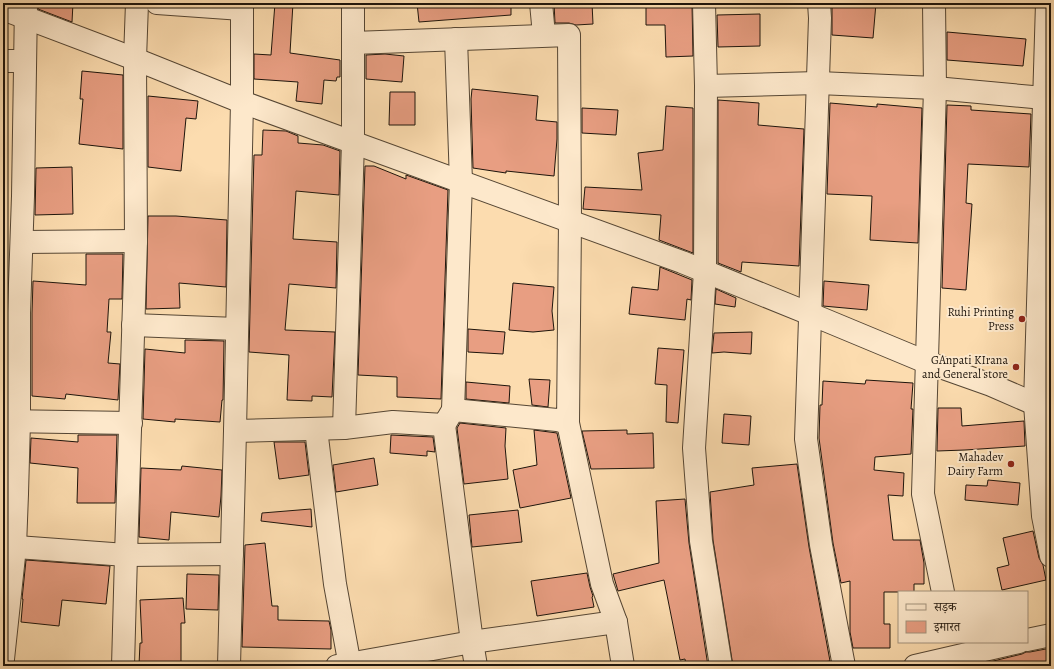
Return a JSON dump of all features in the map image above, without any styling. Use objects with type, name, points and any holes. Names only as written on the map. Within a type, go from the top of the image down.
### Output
[{"type":"street","points":[[123,666],[136,241],[135,59],[137,3]]},
{"type":"street","points":[[157,3],[242,6],[238,329],[229,666]]},
{"type":"street","points":[[344,428],[352,142],[353,3]]},
{"type":"street","points":[[541,3],[544,35]]},
{"type":"street","points":[[704,3],[706,86],[705,272],[694,448],[701,541],[721,666]]},
{"type":"street","points":[[819,3],[820,18],[806,439],[821,545],[844,666]]},
{"type":"street","points":[[934,3],[935,88],[922,494],[943,591]]},
{"type":"street","points":[[1047,3],[1048,47],[1044,98],[1047,170],[1043,408],[1043,516],[1051,556]]},
{"type":"street","points":[[3,9],[26,10],[135,59],[242,102],[570,221],[705,272],[926,362],[991,385],[1043,408]]},
{"type":"street","points":[[3,659],[9,546],[11,313],[22,242],[26,10]]},
{"type":"street","points":[[353,43],[569,35],[570,221],[568,423],[602,584],[616,622],[623,666]]},
{"type":"street","points":[[456,39],[461,182],[448,417],[472,642],[476,666]]},
{"type":"street","points":[[3,61],[25,60]]},
{"type":"street","points":[[706,86],[818,83],[935,88],[1044,98]]},
{"type":"street","points":[[22,242],[136,241]]},
{"type":"street","points":[[133,325],[238,329]]},
{"type":"street","points":[[235,432],[344,428],[448,417],[557,420],[568,423]]},
{"type":"street","points":[[11,421],[131,423]]},
{"type":"street","points":[[316,429],[345,665],[472,642],[616,622]]},
{"type":"street","points":[[9,546],[126,555],[232,554]]},
{"type":"street","points":[[1028,640],[1051,635]]},
{"type":"street","points":[[915,666],[956,655],[1015,643]]},
{"type":"building","points":[[38,3],[73,3],[72,22],[38,9]]},
{"type":"building","points":[[275,3],[293,3],[290,53],[340,60],[340,77],[337,77],[336,81],[324,80],[322,104],[296,101],[298,82],[254,79],[254,54],[271,55]]},
{"type":"building","points":[[417,3],[511,3],[511,15],[419,22]]},
{"type":"building","points":[[554,3],[592,3],[593,24],[576,25],[569,23],[555,23]]},
{"type":"building","points":[[646,3],[692,3],[693,56],[666,57],[665,25],[646,25]]},
{"type":"building","points":[[832,3],[876,3],[873,38],[832,35]]},
{"type":"building","points":[[760,14],[760,46],[718,47],[717,15]]},
{"type":"building","points":[[947,32],[1026,39],[1023,66],[947,60]]},
{"type":"building","points":[[385,54],[404,56],[402,82],[366,79],[366,55]]},
{"type":"building","points":[[82,71],[123,75],[123,149],[79,144],[83,99],[80,99]]},
{"type":"building","points":[[472,89],[538,96],[536,120],[557,122],[554,176],[506,171],[506,173],[473,168]]},
{"type":"building","points":[[390,92],[415,92],[415,125],[389,125]]},
{"type":"building","points":[[148,96],[198,101],[196,119],[186,118],[181,171],[148,167]]},
{"type":"building","points":[[718,100],[759,103],[758,125],[804,129],[799,266],[742,262],[741,272],[718,263]]},
{"type":"building","points":[[830,103],[877,107],[877,104],[922,108],[918,243],[870,240],[872,196],[827,194]]},
{"type":"building","points":[[947,105],[971,106],[971,110],[1031,114],[1029,167],[968,164],[966,203],[972,204],[966,290],[942,288]]},
{"type":"building","points":[[666,106],[693,108],[693,253],[659,240],[661,215],[583,209],[585,187],[642,190],[638,153],[663,150]]},
{"type":"building","points":[[582,108],[618,110],[616,135],[582,133]]},
{"type":"building","points":[[263,130],[286,131],[298,136],[298,143],[323,145],[340,151],[339,195],[296,191],[293,239],[337,242],[336,288],[289,284],[285,330],[335,332],[332,397],[312,396],[312,401],[287,400],[289,355],[249,352],[254,155],[262,155]]},
{"type":"building","points":[[365,166],[374,166],[406,179],[406,175],[448,190],[441,399],[397,397],[397,377],[358,375]]},
{"type":"building","points":[[72,167],[73,214],[35,215],[36,168]]},
{"type":"building","points":[[148,216],[176,216],[227,220],[226,287],[179,283],[180,308],[146,309]]},
{"type":"building","points":[[86,254],[123,254],[122,299],[109,299],[107,332],[111,332],[108,363],[120,364],[118,400],[66,394],[65,399],[32,396],[33,281],[86,285]]},
{"type":"building","points":[[660,267],[692,280],[691,300],[687,299],[685,320],[629,314],[632,287],[658,290]]},
{"type":"building","points":[[824,281],[869,285],[867,310],[823,306]]},
{"type":"building","points":[[513,283],[554,287],[552,311],[554,330],[533,332],[509,330]]},
{"type":"building","points":[[716,289],[736,298],[735,307],[715,304]]},
{"type":"building","points":[[3,328],[6,328],[6,368],[3,368]]},
{"type":"building","points":[[468,329],[505,332],[503,354],[468,352]]},
{"type":"building","points":[[752,332],[751,354],[724,352],[712,353],[714,333]]},
{"type":"building","points":[[185,340],[224,341],[223,400],[220,422],[175,419],[175,422],[143,419],[145,349],[185,353]]},
{"type":"building","points":[[658,348],[684,350],[678,423],[666,422],[667,385],[655,384]]},
{"type":"building","points":[[529,379],[550,380],[548,407],[532,405]]},
{"type":"building","points":[[866,380],[913,383],[911,409],[913,409],[911,454],[875,457],[874,470],[904,473],[903,496],[888,495],[893,540],[920,540],[924,563],[924,584],[914,584],[914,591],[884,592],[884,624],[890,624],[890,648],[853,648],[850,632],[850,581],[841,583],[833,543],[819,438],[820,405],[822,405],[823,381],[865,384]]},
{"type":"building","points":[[466,382],[510,386],[509,403],[466,399]]},
{"type":"building","points":[[938,408],[961,408],[962,426],[1024,421],[1025,446],[937,451]]},
{"type":"building","points":[[724,414],[751,416],[749,445],[722,443]]},
{"type":"building","points":[[460,423],[506,428],[505,446],[508,479],[464,484],[457,428]]},
{"type":"building","points":[[534,430],[557,433],[571,498],[520,508],[513,470],[537,465]]},
{"type":"building","points":[[627,430],[627,434],[653,433],[654,468],[591,469],[582,431]]},
{"type":"building","points":[[3,435],[6,435],[5,461],[3,461]]},
{"type":"building","points":[[78,435],[117,435],[115,503],[77,503],[78,468],[30,463],[31,438],[78,442]]},
{"type":"building","points":[[391,435],[433,437],[435,452],[427,451],[427,456],[390,453]]},
{"type":"building","points":[[274,442],[305,442],[309,475],[279,479]]},
{"type":"building","points":[[374,458],[378,485],[336,492],[333,465]]},
{"type":"building","points":[[797,464],[809,547],[830,661],[799,666],[733,666],[713,540],[710,492],[754,485],[752,468]]},
{"type":"building","points":[[182,466],[222,470],[219,517],[171,512],[169,540],[139,537],[141,468],[181,470]]},
{"type":"building","points":[[988,480],[1020,483],[1018,505],[965,500],[966,485],[987,486]]},
{"type":"building","points":[[685,499],[689,543],[708,666],[686,666],[685,659],[680,660],[664,580],[618,591],[613,574],[659,563],[656,501]]},
{"type":"building","points":[[311,509],[312,527],[261,521],[262,513]]},
{"type":"building","points":[[518,510],[522,542],[472,547],[469,515]]},
{"type":"building","points":[[1033,531],[1046,580],[1002,590],[997,568],[1009,565],[1003,538]]},
{"type":"building","points":[[265,543],[272,606],[278,606],[278,620],[329,621],[331,630],[331,649],[242,647],[245,545]]},
{"type":"building","points":[[26,560],[110,566],[106,604],[62,600],[59,626],[21,622]]},
{"type":"building","points":[[587,573],[593,596],[594,607],[537,616],[531,581]]},
{"type":"building","points":[[187,574],[219,575],[218,610],[186,609]]},
{"type":"building","points":[[183,598],[185,623],[181,623],[181,666],[139,665],[140,643],[142,643],[140,600]]},
{"type":"building","points":[[1051,648],[1051,666],[973,666],[1026,652]]},
{"type":"place","name":"Ruhi Printing Press","points":[[1022,319]]},
{"type":"place","name":"GAnpati KIrana and General store","points":[[1016,367]]},
{"type":"place","name":"Mahadev Dairy Farm","points":[[1011,464]]}]
